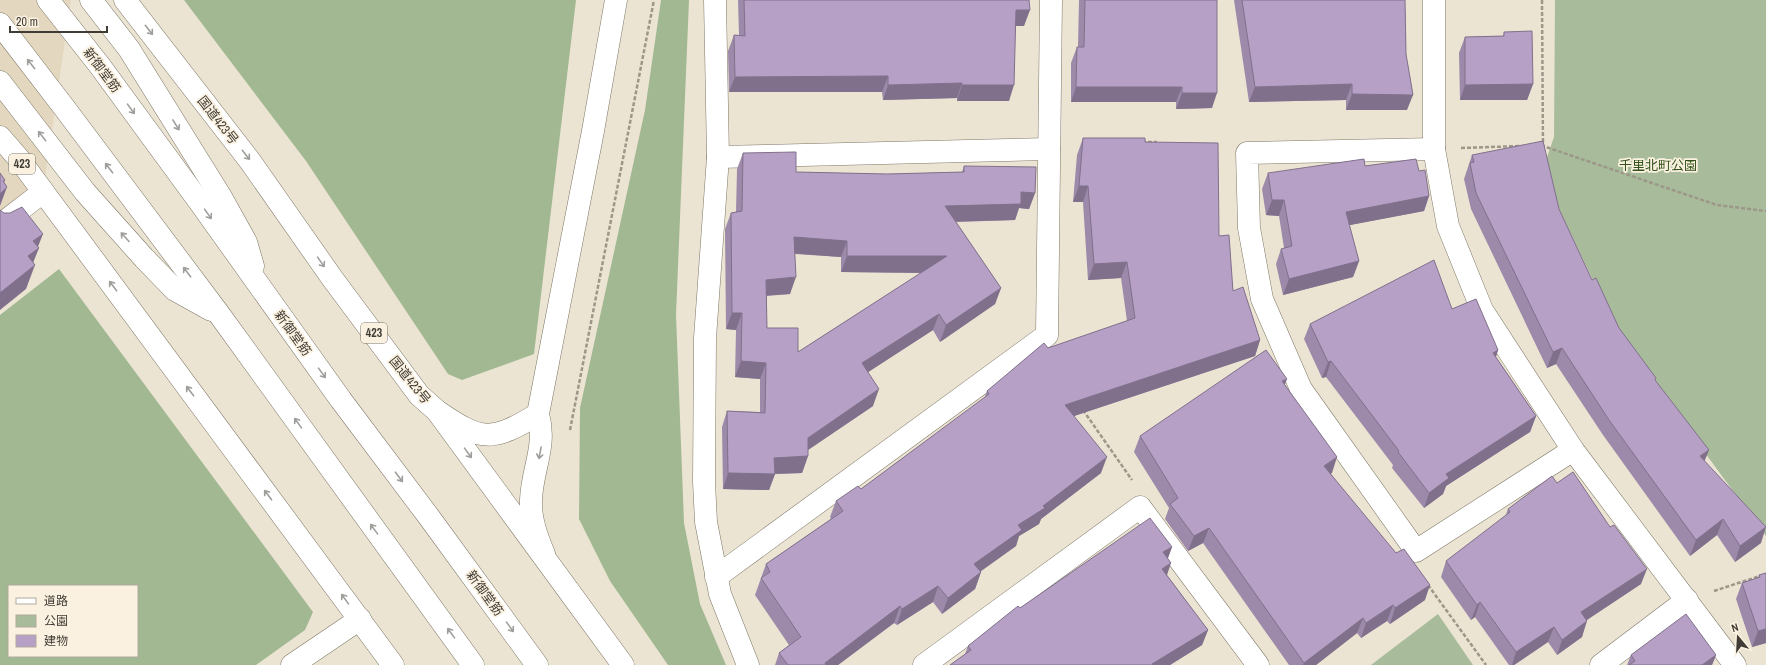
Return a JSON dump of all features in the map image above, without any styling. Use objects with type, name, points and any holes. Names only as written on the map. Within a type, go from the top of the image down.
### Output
[{"type":"main road","name":"新御堂筋","points":[[48,0],[123,98],[341,400],[429,516],[537,665]]},
{"type":"main road","points":[[91,0],[129,49],[221,197],[246,242],[258,284]]},
{"type":"main road","name":"国道423号","points":[[125,0],[250,162],[332,278],[419,395],[437,411],[623,665]]},
{"type":"main road","points":[[547,560],[538,539],[531,510],[531,499],[542,444],[542,427],[538,414],[616,0]]},
{"type":"main road","points":[[715,0],[718,157],[705,338],[704,475],[706,522],[716,577],[728,615],[748,665]]},
{"type":"main road","points":[[716,577],[1047,335],[1051,0]]},
{"type":"main road","points":[[1434,0],[1434,149],[1448,226],[1482,310],[1573,450],[1735,665]]},
{"type":"main road","points":[[0,24],[71,116],[219,314],[474,665]]},
{"type":"main road","points":[[0,82],[85,192],[144,258],[176,290],[219,314]]},
{"type":"main road","name":"423","points":[[0,137],[19,159],[393,665]]},
{"type":"main road","points":[[718,157],[1049,149]]},
{"type":"main road","points":[[1434,149],[1247,153],[1249,228],[1262,299],[1301,389],[1416,551],[1573,450]]},
{"type":"main road","points":[[0,225],[43,192]]},
{"type":"main road","points":[[437,411],[468,430],[477,434],[488,435],[498,434],[515,428],[538,414]]},
{"type":"main road","points":[[924,665],[1140,508],[1253,663]]},
{"type":"main road","points":[[1601,665],[1687,600]]},
{"type":"main road","points":[[292,665],[360,619]]},
{"type":"path","points":[[570,432],[654,0]]},
{"type":"path","points":[[1542,0],[1543,146]]},
{"type":"path","points":[[1137,142],[1160,142]]},
{"type":"path","points":[[1434,149],[1527,146]]},
{"type":"path","points":[[1535,146],[1543,146],[1717,205],[1766,211]]},
{"type":"path","points":[[1080,406],[1138,487],[1140,508]]},
{"type":"path","points":[[1416,551],[1424,580],[1486,665]]},
{"type":"path","points":[[1687,600],[1766,574]]},
{"type":"shaded area","points":[[0,0],[71,0],[43,192],[0,225]]},
{"type":"green space","points":[[184,0],[576,0],[534,354],[462,380],[448,374],[306,161]]},
{"type":"green space","points":[[661,0],[689,0],[676,315],[684,523],[700,604],[726,665],[668,665],[610,581],[579,519],[580,408],[645,110]]},
{"type":"green space","name":"千里北町公園","points":[[1555,0],[1766,0],[1766,536],[1620,337],[1559,209],[1545,163],[1554,137]]},
{"type":"green space","points":[[59,269],[313,612],[305,630],[256,665],[0,665],[0,315]]},
{"type":"green space","points":[[1438,614],[1473,665],[1371,665]]},
{"type":"building","points":[[744,0],[1029,0],[1030,10],[1016,10],[1014,85],[962,85],[962,83],[888,85],[888,76],[735,77],[734,35],[745,36]]},
{"type":"building","points":[[1085,0],[1217,0],[1217,93],[1182,93],[1182,87],[1076,87],[1077,47],[1084,47]]},
{"type":"building","points":[[1242,0],[1405,0],[1406,54],[1413,95],[1352,94],[1352,84],[1255,87]]},
{"type":"building","points":[[1532,31],[1533,84],[1465,85],[1465,37],[1504,36],[1504,32]]},
{"type":"building","points":[[1083,138],[1145,138],[1145,142],[1218,143],[1219,236],[1229,235],[1233,291],[1243,287],[1260,340],[1065,405],[1107,457],[1043,506],[1045,508],[1018,525],[1022,530],[974,564],[981,572],[948,598],[938,586],[902,609],[900,606],[825,663],[826,665],[788,665],[779,653],[801,637],[761,578],[770,572],[766,564],[843,511],[836,501],[858,486],[861,489],[989,394],[987,391],[1044,343],[1048,348],[1135,318],[1127,262],[1094,264],[1088,186],[1079,186]]},
{"type":"building","points":[[1543,141],[1559,209],[1592,280],[1596,278],[1619,328],[1656,378],[1655,380],[1709,450],[1700,456],[1766,527],[1740,546],[1723,519],[1696,540],[1609,420],[1562,348],[1553,352],[1476,193],[1470,163],[1474,162],[1472,155]]},
{"type":"building","points":[[796,152],[796,172],[887,174],[964,172],[964,166],[1036,167],[1035,193],[1021,192],[1021,204],[945,206],[1001,288],[946,325],[939,314],[862,363],[879,389],[808,438],[808,456],[774,458],[775,474],[728,473],[727,411],[765,413],[766,363],[741,361],[742,313],[732,313],[731,213],[742,211],[743,153]],"holes":[[[794,237],[847,241],[847,256],[947,256],[798,352],[798,328],[767,328],[766,280],[796,277]]]},
{"type":"building","points":[[1364,159],[1365,166],[1416,159],[1419,171],[1425,170],[1429,196],[1346,212],[1359,261],[1289,279],[1281,249],[1292,246],[1284,200],[1272,200],[1268,173]]},
{"type":"building","points":[[0,173],[5,180],[3,181],[7,187],[0,194]]},
{"type":"building","points":[[22,207],[43,234],[33,241],[39,248],[28,256],[35,265],[0,293],[0,210],[4,213],[10,213]]},
{"type":"building","points":[[1434,260],[1452,309],[1476,299],[1498,350],[1493,353],[1536,416],[1446,474],[1449,478],[1429,493],[1331,361],[1328,362],[1310,324]]},
{"type":"building","points":[[1266,350],[1287,379],[1282,381],[1337,457],[1324,466],[1396,553],[1404,549],[1430,585],[1395,608],[1393,605],[1366,623],[1363,618],[1304,663],[1209,528],[1194,536],[1170,504],[1178,498],[1140,436]]},
{"type":"building","points":[[1573,472],[1610,527],[1614,525],[1647,569],[1581,612],[1587,621],[1562,640],[1554,627],[1516,652],[1480,602],[1477,605],[1446,561],[1510,512],[1508,509],[1552,476],[1557,483]]},
{"type":"building","points":[[1150,518],[1172,547],[1163,552],[1171,563],[1162,569],[1208,630],[1152,664],[1153,665],[950,665],[971,650],[968,646],[1018,606],[1020,608]]},
{"type":"building","points":[[1766,573],[1766,629],[1758,631],[1742,583],[1760,577],[1759,575]]},
{"type":"building","points":[[1686,614],[1716,655],[1702,665],[1629,665],[1635,661],[1631,655]]}]
